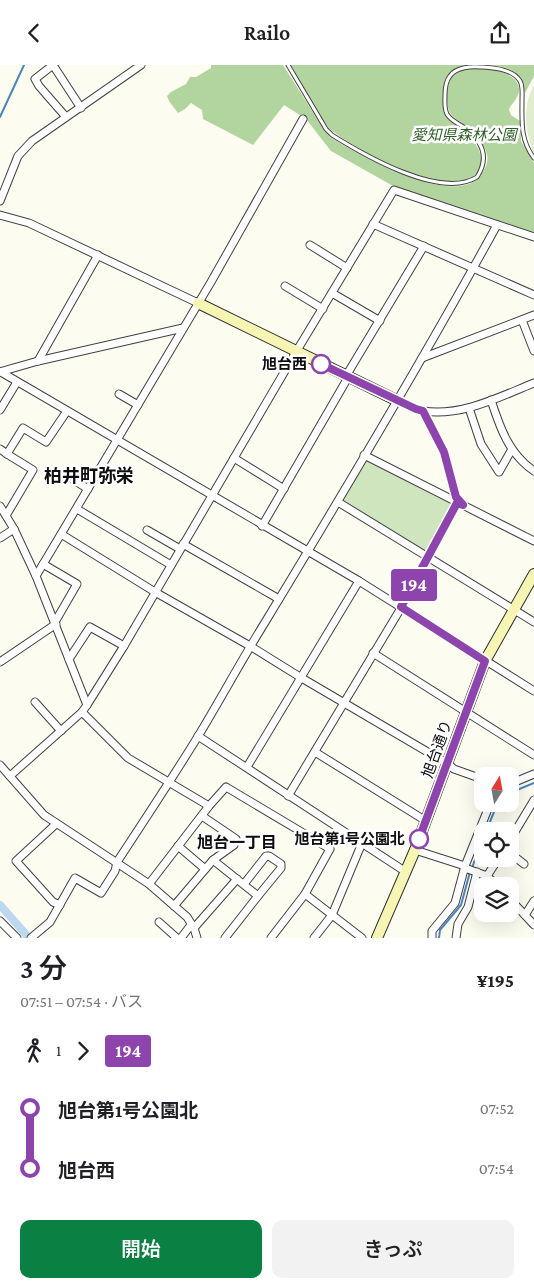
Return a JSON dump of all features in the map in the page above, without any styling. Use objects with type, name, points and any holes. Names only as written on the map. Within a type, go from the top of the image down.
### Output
[{"type":"street","points":[[66,117],[35,79],[53,65],[81,108]]},
{"type":"street","points":[[0,201],[22,151],[32,141],[141,65]]},
{"type":"street","points":[[36,576],[198,303],[303,119]]},
{"type":"street","points":[[10,777],[82,712],[87,705],[124,646],[296,352],[394,190],[534,237]]},
{"type":"street","points":[[0,215],[29,223],[398,401],[423,411],[444,411],[469,407],[534,383]]},
{"type":"street","points":[[373,223],[534,295]]},
{"type":"street","points":[[32,938],[50,921],[74,878],[101,893],[115,871],[117,862],[170,783],[250,646],[338,502],[498,225]]},
{"type":"street","points":[[310,245],[347,268]]},
{"type":"street","points":[[262,526],[346,381],[346,376],[424,246]]},
{"type":"street","points":[[38,361],[98,255]]},
{"type":"street","points":[[285,286],[323,309]]},
{"type":"street","points":[[332,293],[380,321]]},
{"type":"street","points":[[422,358],[534,315]]},
{"type":"street","points":[[522,320],[534,351]]},
{"type":"street","points":[[1,372],[38,361],[183,328]]},
{"type":"street","points":[[1,372],[359,581],[534,691]]},
{"type":"street","points":[[0,410],[17,382]]},
{"type":"street","points":[[118,394],[138,405]]},
{"type":"street","points":[[491,400],[502,432],[512,449],[534,471]]},
{"type":"street","points":[[469,407],[481,444],[499,472],[512,449]]},
{"type":"street","points":[[7,454],[24,428],[46,442],[67,411]]},
{"type":"street","points":[[423,411],[444,452],[456,497],[460,504]]},
{"type":"street","points":[[0,449],[33,470],[7,514]]},
{"type":"street","points":[[364,455],[534,541]]},
{"type":"street","points":[[234,458],[284,489]]},
{"type":"street","points":[[63,473],[88,489]]},
{"type":"street","points":[[338,502],[513,611],[534,622]]},
{"type":"street","points":[[288,796],[345,703],[460,504]]},
{"type":"street","points":[[0,505],[7,514],[36,576],[87,705]]},
{"type":"street","points":[[76,509],[171,565]]},
{"type":"street","points":[[0,538],[14,529]]},
{"type":"street","points":[[148,530],[182,546],[279,599]]},
{"type":"street","points":[[61,534],[155,593],[250,646],[454,769],[474,776]]},
{"type":"street","points":[[0,661],[55,623],[77,584],[44,564]]},
{"type":"street","name":"旭台通り","points":[[377,938],[415,850],[485,661],[534,574]]},
{"type":"street","points":[[247,767],[359,581]]},
{"type":"street","points":[[69,659],[90,627],[124,646]]},
{"type":"street","points":[[374,653],[534,755]]},
{"type":"street","points":[[35,702],[61,731]]},
{"type":"street","points":[[82,712],[128,758],[209,806]]},
{"type":"street","points":[[198,736],[406,872]]},
{"type":"street","points":[[314,752],[426,821]]},
{"type":"street","points":[[0,765],[44,815],[149,884],[187,917],[193,926],[197,938]]},
{"type":"street","points":[[519,780],[534,774]]},
{"type":"street","points":[[149,884],[209,806],[226,787],[330,849],[305,894],[271,938]]},
{"type":"street","points":[[519,825],[534,800]]},
{"type":"street","points":[[432,938],[432,931],[455,903],[469,869],[487,813]]},
{"type":"street","points":[[174,906],[213,860],[234,845],[236,839],[202,816]]},
{"type":"street","points":[[56,824],[16,861],[53,902],[60,905]]},
{"type":"street","points":[[314,938],[332,915],[362,843]]},
{"type":"street","points":[[178,846],[205,869]]},
{"type":"street","points":[[415,850],[487,876],[493,867]]},
{"type":"street","points":[[225,938],[281,868],[281,864],[266,856],[244,884]]},
{"type":"street","points":[[213,860],[258,896]]},
{"type":"street","points":[[519,860],[524,864]]},
{"type":"street","points":[[456,938],[458,924],[468,907],[469,869]]},
{"type":"street","points":[[181,938],[237,879]]},
{"type":"street","points":[[305,894],[362,938]]},
{"type":"street","points":[[525,915],[534,901]]},
{"type":"street","points":[[519,909],[534,925]]},
{"type":"street","points":[[0,921],[17,938]]},
{"type":"street","points":[[159,922],[177,938]]},
{"type":"lane","points":[[288,65],[326,129],[332,135],[395,170],[450,184],[464,183],[478,177],[484,160],[484,154],[480,145],[468,130],[450,118],[446,112],[445,92],[450,76],[456,71],[472,66],[510,72],[520,81],[522,86],[522,131],[524,140],[534,158]]},
{"type":"green space","points":[[211,65],[283,65],[330,137],[382,166],[428,183],[449,186],[467,184],[480,176],[487,161],[486,151],[477,136],[471,129],[455,118],[448,108],[447,93],[451,79],[461,70],[472,68],[484,68],[505,73],[514,79],[519,86],[516,99],[509,110],[511,115],[520,121],[521,141],[534,163],[534,234],[393,186],[331,151],[306,119],[284,105],[253,145],[203,119],[202,110],[191,103],[178,113],[167,96],[186,84],[190,77],[196,77],[211,68]]},
{"type":"green space","name":"愛知県森林公園","points":[[291,65],[464,65],[453,70],[447,78],[443,88],[443,109],[449,120],[463,129],[475,142],[481,157],[481,165],[478,171],[473,177],[463,181],[440,180],[402,170],[371,155],[340,137],[328,127]]},
{"type":"green space","points":[[490,65],[534,65],[534,76],[525,93],[520,79],[514,71]]},
{"type":"green space","points":[[534,85],[534,154],[527,128],[526,110]]},
{"type":"green space","points":[[365,460],[451,504],[428,552],[342,500]]},
{"type":"waterway","points":[[0,117],[24,65]]},
{"type":"waterway","points":[[519,789],[534,783]]},
{"type":"waterway","points":[[490,822],[494,813]]},
{"type":"waterway","points":[[472,868],[474,862]]},
{"type":"waterway","points":[[439,938],[440,930],[461,905],[470,872]]},
{"type":"waterway","points":[[0,905],[29,938]]},
{"type":"bus line","name":"194","points":[[321,364],[423,411],[444,452],[456,497],[463,505],[457,503],[401,607],[485,661],[419,839]]},
{"type":"place","name":"旭台西","points":[[321,364]]},
{"type":"place","name":"旭台第1号公園北","points":[[419,839]]},
{"type":"district","name":"柏井町弥栄","points":[[89,476]]},
{"type":"district","name":"旭台一丁目","points":[[237,842]]}]
